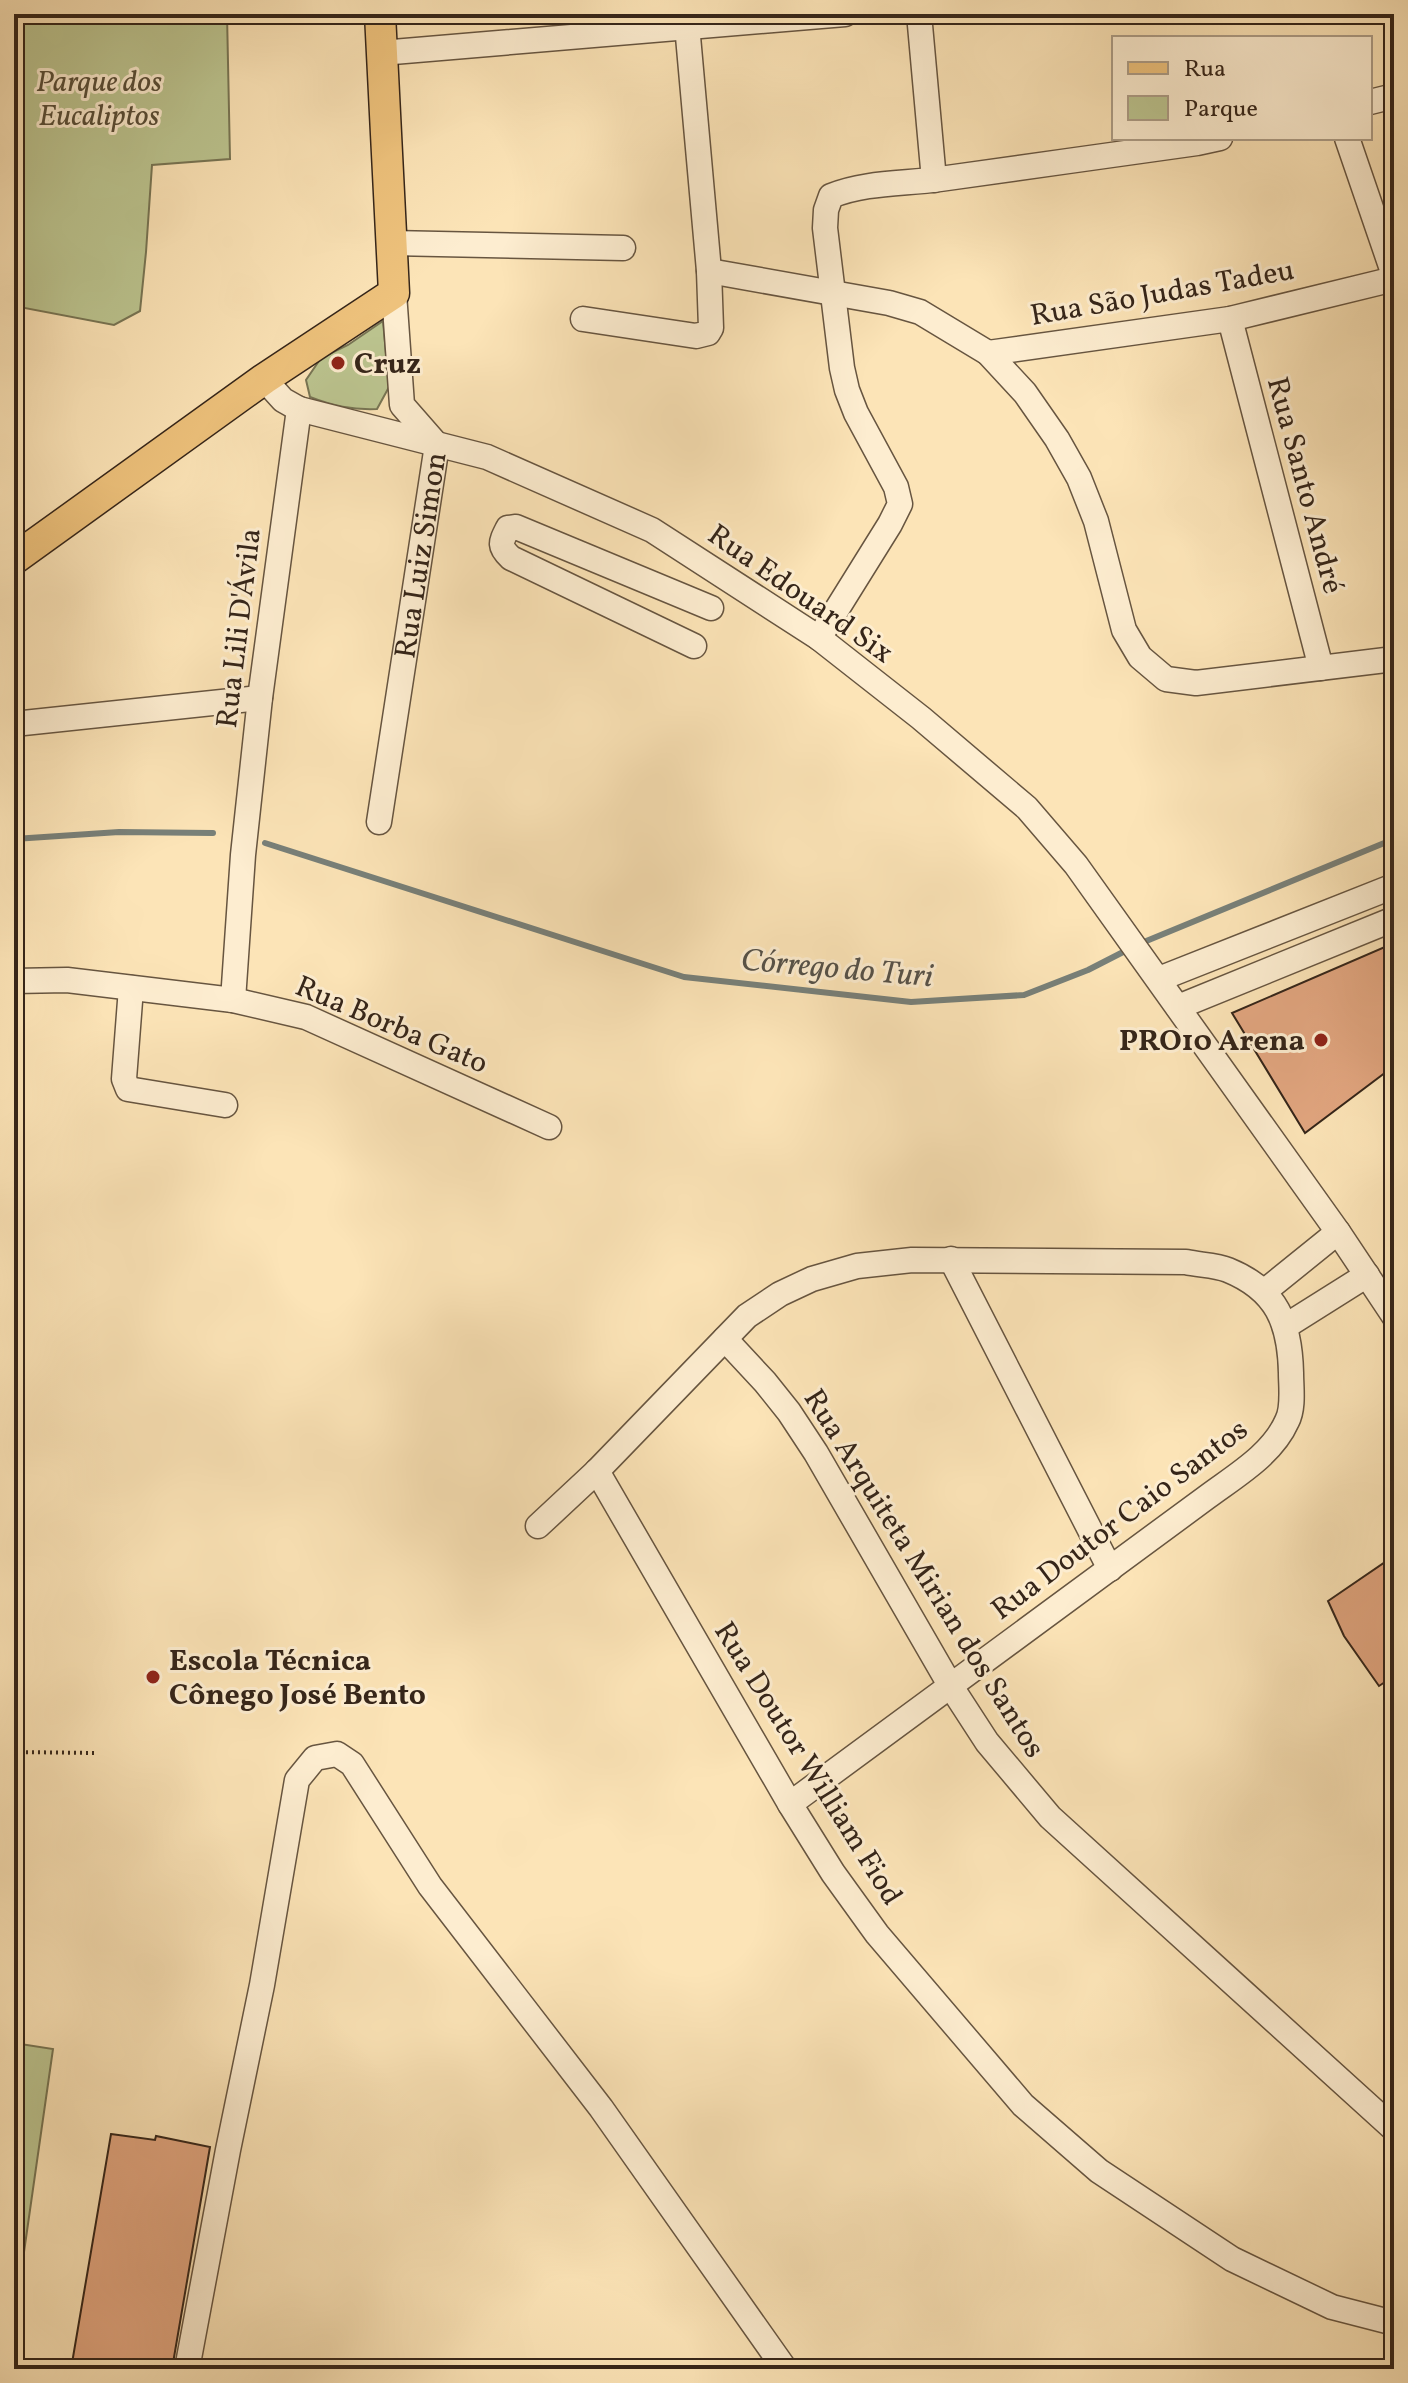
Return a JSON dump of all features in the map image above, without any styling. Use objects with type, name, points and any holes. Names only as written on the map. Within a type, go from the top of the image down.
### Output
[{"type":"main road","points":[[14,559],[264,379],[394,293],[380,14]]},
{"type":"street","points":[[381,53],[686,21],[839,14]]},
{"type":"street","points":[[919,14],[934,180]]},
{"type":"street","points":[[583,319],[696,336],[708,333],[711,321],[709,271],[686,21]]},
{"type":"street","points":[[1372,102],[1394,96]]},
{"type":"street","points":[[819,638],[900,504],[896,487],[856,413],[842,368],[825,228],[831,196],[865,187],[1211,140]]},
{"type":"street","points":[[1348,140],[1394,277]]},
{"type":"street","points":[[391,243],[623,248]]},
{"type":"street","points":[[709,271],[889,303],[920,312],[988,353],[1025,393],[1079,478],[1096,521],[1124,630],[1140,657],[1166,679],[1196,683],[1394,659]]},
{"type":"street","name":"Rua São Judas Tadeu","points":[[988,353],[1230,319],[1394,277]]},
{"type":"street","points":[[372,427],[402,405],[394,293]]},
{"type":"street","name":"Rua Santo André","points":[[1230,319],[1321,668]]},
{"type":"street","points":[[264,379],[283,400],[299,409]]},
{"type":"street","name":"Rua Luiz Simon","points":[[379,822],[437,445],[402,405]]},
{"type":"street","name":"Rua Edouard Six","points":[[299,409],[487,457],[652,530],[819,638],[921,718],[1027,808],[1076,865],[1338,1232],[1394,1316]]},
{"type":"street","name":"Rua Lili D'Ávila","points":[[233,1000],[243,855],[260,698],[299,409]]},
{"type":"street","points":[[694,646],[511,558],[503,551],[501,542],[508,528],[516,527],[711,608]]},
{"type":"street","points":[[14,724],[260,698]]},
{"type":"street","points":[[1159,979],[1394,886]]},
{"type":"street","points":[[1178,1007],[1394,919]]},
{"type":"street","name":"Rua Borba Gato","points":[[14,981],[67,980],[233,1000],[306,1017],[549,1127]]},
{"type":"street","points":[[131,988],[124,1079],[128,1089],[225,1105]]},
{"type":"street","points":[[1265,1291],[1338,1232]]},
{"type":"street","points":[[951,1259],[1110,1569]]},
{"type":"street","points":[[538,1526],[597,1471],[747,1316],[780,1294],[812,1279],[857,1266],[912,1260],[1186,1262],[1227,1269],[1265,1291],[1286,1326],[1367,1275]]},
{"type":"street","name":"Rua Doutor Caio Santos","points":[[790,1804],[1241,1471],[1277,1438],[1289,1419],[1291,1355],[1286,1326]]},
{"type":"street","name":"Rua Arquiteta Mirian dos Santos","points":[[725,1339],[789,1412],[816,1453],[950,1685],[987,1742],[1050,1817],[1394,2129]]},
{"type":"street","name":"Rua Doutor William Fiod","points":[[597,1471],[833,1873],[877,1934],[1023,2105],[1099,2171],[1232,2259],[1332,2307],[1394,2323]]},
{"type":"street","points":[[187,2369],[262,1985],[297,1780],[315,1758],[337,1754],[352,1764],[430,1886],[601,2108],[785,2369]]},
{"type":"path","points":[[14,1752],[96,1753]]},
{"type":"green space","name":"Parque dos Eucaliptos","points":[[14,14],[227,14],[230,159],[152,165],[140,311],[114,325],[14,306]]},
{"type":"green space","points":[[383,321],[389,387],[377,409],[343,407],[310,397],[306,380],[321,358],[348,345]]},
{"type":"green space","points":[[14,2043],[53,2049],[15,2315],[14,2315]]},
{"type":"building","name":"PRO10 Arena","points":[[1394,943],[1394,1066],[1305,1133],[1232,1013]]},
{"type":"building","points":[[1394,1556],[1394,1676],[1379,1686],[1344,1636],[1328,1601]]},
{"type":"building","points":[[111,2134],[155,2140],[156,2136],[210,2147],[172,2369],[71,2369]]},
{"type":"waterway","name":"Córrego do Turi","points":[[14,839],[119,832],[213,833]]},
{"type":"waterway","name":"Córrego do Turi","points":[[1139,944],[1394,839]]},
{"type":"waterway","name":"Córrego do Turi","points":[[265,843],[684,977],[911,1002],[1024,995],[1088,970],[1129,949]]},
{"type":"place","name":"Cruz","points":[[338,363]]},
{"type":"place","name":"PRO10 Arena","points":[[1321,1040]]},
{"type":"place","name":"Escola Técnica Cônego José Bento","points":[[153,1677]]}]
